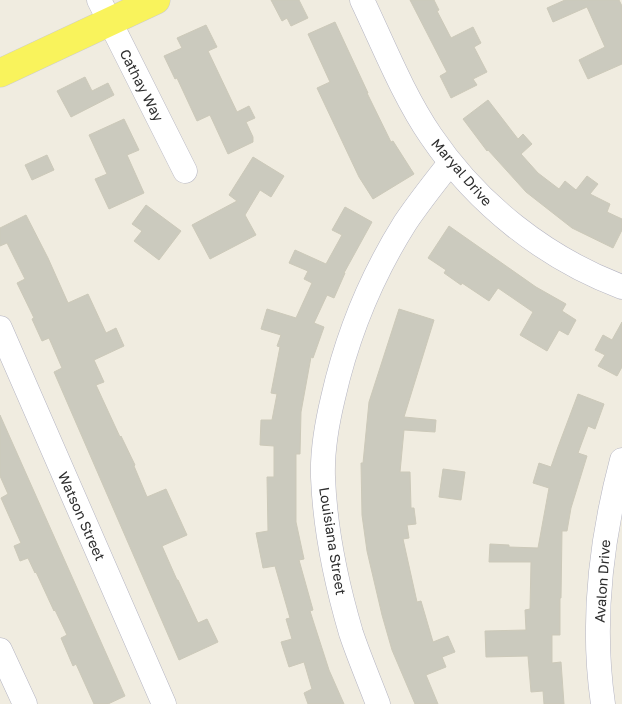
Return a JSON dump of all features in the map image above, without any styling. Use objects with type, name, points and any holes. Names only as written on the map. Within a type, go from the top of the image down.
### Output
[{"type":"main road","points":[[0,73],[105,11],[156,0]]},
{"type":"street","name":"Maryal Drive","points":[[362,0],[410,100],[430,135],[450,163],[478,194],[508,222],[542,246],[566,261],[622,287]]},
{"type":"street","name":"Cathay Way","points":[[105,11],[185,171]]},
{"type":"street","name":"Louisiana Street","points":[[378,704],[352,635],[340,595],[326,512],[323,475],[324,450],[338,374],[355,321],[387,254],[406,222],[450,163]]},
{"type":"street","name":"Watson Street","points":[[0,328],[164,704]]},
{"type":"street","name":"Avalon Drive","points":[[602,704],[598,648],[601,568],[608,520],[622,460]]},
{"type":"street","points":[[0,650],[25,704]]},
{"type":"building","points":[[271,0],[299,0],[308,18],[291,26],[287,18],[282,21]]},
{"type":"building","points":[[410,0],[434,0],[439,10],[437,11],[451,38],[473,27],[481,43],[474,47],[487,72],[473,79],[477,85],[451,98],[440,76],[447,72]]},
{"type":"building","points":[[565,0],[619,0],[622,6],[622,64],[588,79],[579,60],[605,47],[587,7],[553,22],[547,8]]},
{"type":"building","points":[[335,22],[391,142],[393,141],[414,174],[373,199],[359,177],[317,88],[330,82],[308,34]]},
{"type":"building","points":[[206,25],[217,47],[208,51],[237,112],[249,106],[255,118],[246,122],[253,137],[253,142],[228,154],[210,115],[197,121],[177,78],[175,79],[164,56],[182,48],[177,38]]},
{"type":"building","points":[[85,77],[92,91],[108,83],[114,95],[71,117],[57,91]]},
{"type":"building","points":[[488,100],[518,139],[523,134],[532,144],[521,154],[538,173],[559,189],[565,181],[576,190],[587,176],[598,184],[590,194],[610,204],[607,212],[622,219],[622,230],[613,248],[572,228],[526,192],[487,151],[463,119]]},
{"type":"building","points":[[124,119],[139,150],[127,155],[144,193],[109,209],[95,179],[107,174],[89,135]]},
{"type":"building","points":[[47,155],[54,170],[32,180],[25,165]]},
{"type":"building","points":[[253,157],[284,176],[271,197],[260,190],[245,215],[256,235],[210,259],[192,225],[237,201],[229,195]]},
{"type":"building","points":[[146,205],[181,231],[159,260],[134,241],[142,231],[132,224]]},
{"type":"building","points":[[345,207],[372,222],[344,273],[334,298],[327,295],[314,323],[324,327],[313,358],[311,357],[301,412],[300,454],[296,454],[296,522],[304,559],[299,560],[313,610],[310,611],[329,670],[344,704],[308,704],[304,693],[312,689],[304,662],[289,667],[281,642],[292,639],[286,619],[290,618],[275,566],[263,568],[256,533],[268,531],[267,477],[274,477],[274,446],[260,445],[261,420],[272,420],[277,394],[271,393],[280,347],[277,346],[281,335],[261,329],[267,309],[296,318],[312,283],[304,279],[308,271],[289,263],[295,250],[326,264],[342,235],[332,230]]},
{"type":"building","points":[[26,215],[68,303],[88,294],[106,333],[116,328],[124,346],[94,360],[104,382],[96,385],[135,465],[147,497],[166,489],[187,535],[162,546],[198,623],[207,619],[218,642],[179,660],[54,372],[62,368],[49,338],[42,341],[32,319],[34,318],[17,283],[25,279],[7,243],[0,246],[0,228]]},
{"type":"building","points":[[449,226],[536,287],[566,304],[562,311],[576,320],[568,335],[559,330],[547,351],[520,335],[533,312],[498,288],[489,301],[444,273],[446,270],[428,258]]},
{"type":"building","points":[[399,309],[434,320],[404,417],[436,420],[435,432],[404,430],[400,472],[410,472],[411,508],[414,508],[416,524],[407,525],[409,538],[403,539],[417,602],[421,601],[433,642],[448,636],[455,652],[442,657],[446,667],[426,675],[438,704],[415,704],[392,650],[367,551],[362,515],[361,463],[363,463],[369,402]]},
{"type":"building","points":[[622,322],[622,367],[617,376],[598,366],[605,355],[595,350],[603,335],[612,340]]},
{"type":"building","points":[[578,394],[604,404],[595,429],[588,426],[578,453],[587,456],[571,508],[567,531],[562,531],[560,635],[552,635],[552,663],[561,662],[564,704],[544,704],[543,691],[531,692],[528,656],[486,657],[485,631],[526,630],[525,610],[530,609],[531,562],[489,562],[490,544],[538,548],[549,488],[533,483],[539,463],[551,467]]},
{"type":"building","points":[[0,415],[125,696],[108,704],[94,704],[76,664],[73,666],[61,638],[67,635],[36,572],[28,558],[20,561],[14,546],[21,543],[1,498],[8,494],[0,476]]},
{"type":"building","points":[[443,469],[465,472],[461,500],[439,497]]}]
